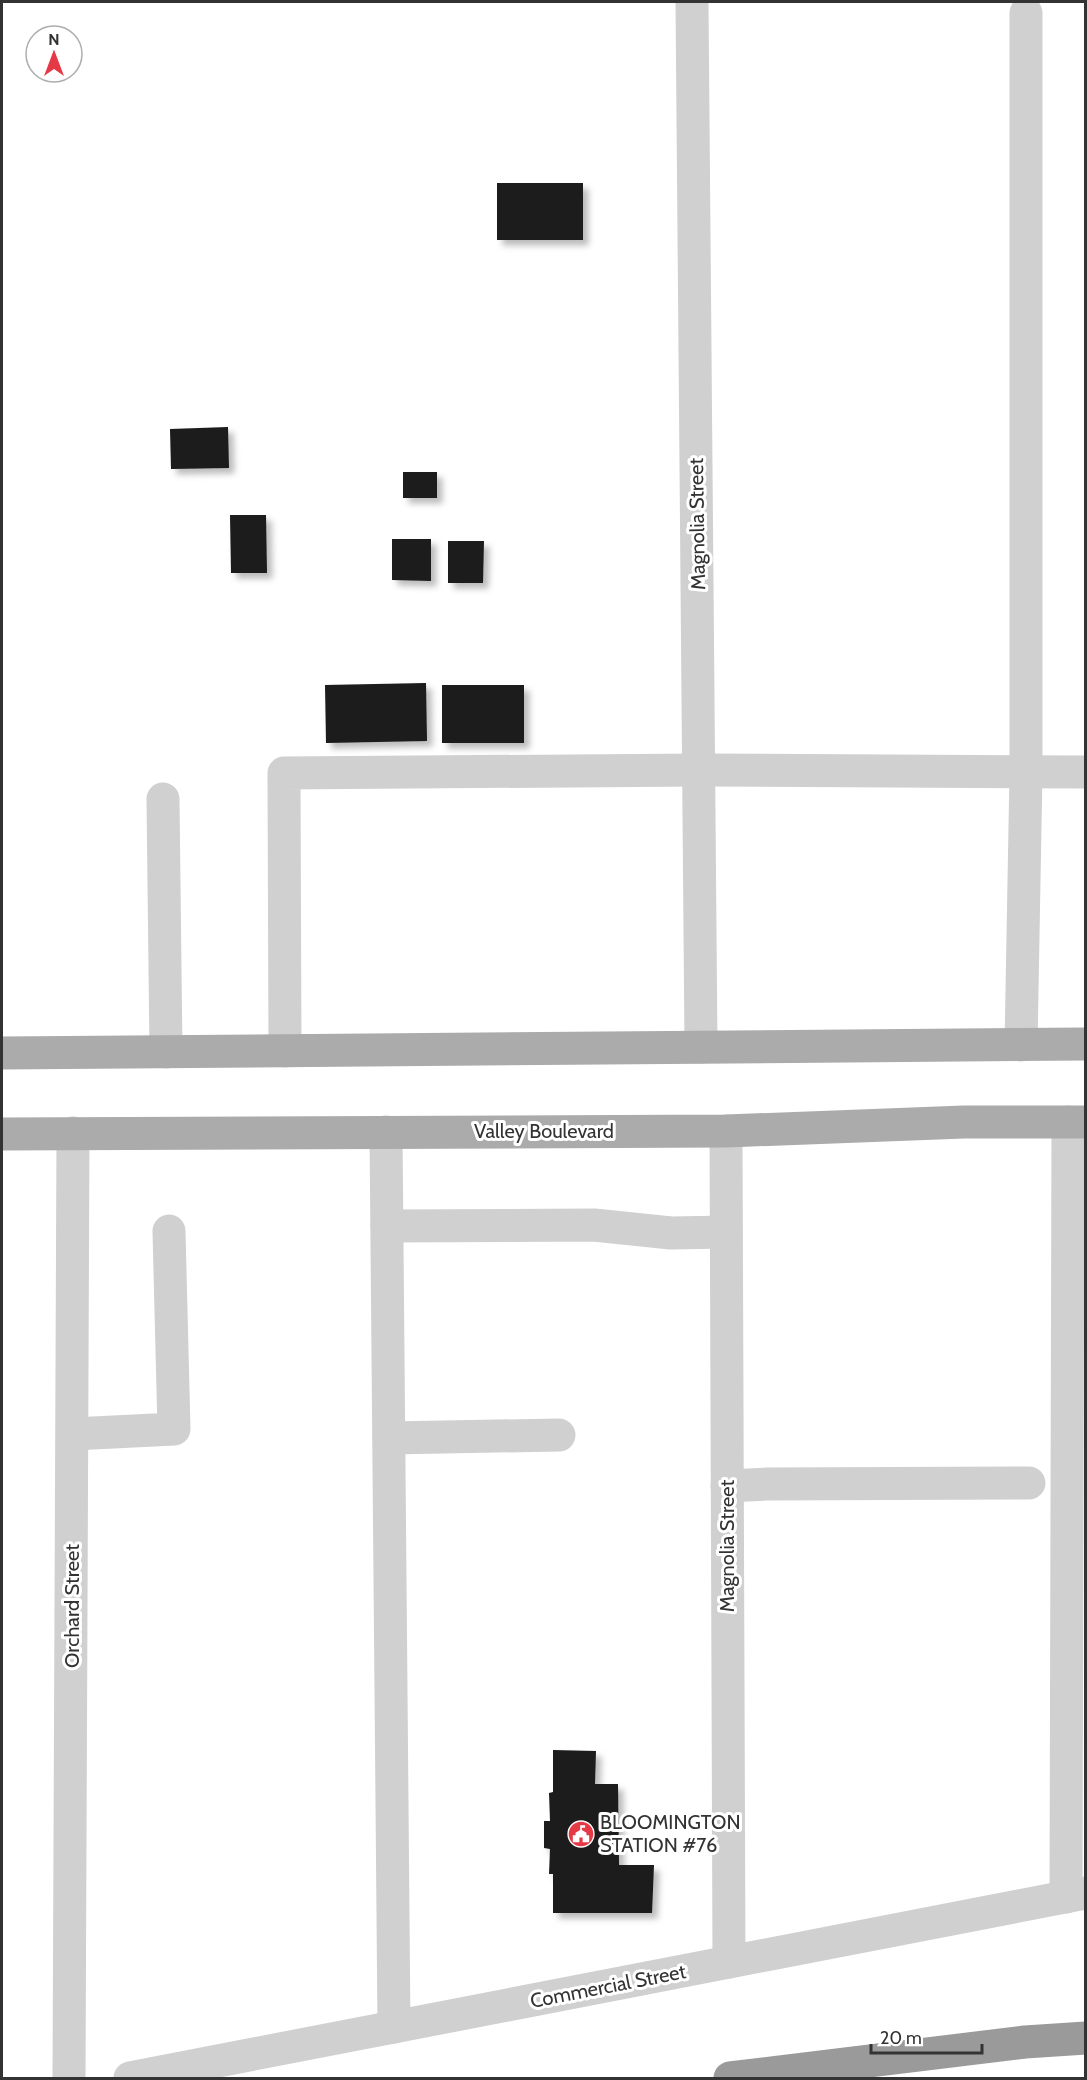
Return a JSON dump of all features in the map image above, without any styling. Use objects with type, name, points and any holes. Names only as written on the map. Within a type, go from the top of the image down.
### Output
[{"type":"highway","points":[[730,2079],[1013,2044],[1086,2038]]},
{"type":"main road","points":[[2,1053],[1086,1044]]},
{"type":"main road","name":"Valley Boulevard","points":[[2,1134],[726,1131],[964,1122],[1077,1122]]},
{"type":"street","name":"Magnolia Street","points":[[692,2],[701,1047]]},
{"type":"street","points":[[1021,1045],[1026,772],[1026,13]]},
{"type":"street","points":[[285,1051],[284,773],[699,770],[1086,772]]},
{"type":"street","points":[[163,799],[166,1052]]},
{"type":"street","points":[[1076,1895],[1077,1122]]},
{"type":"street","name":"Magnolia Street","points":[[726,1131],[729,1962]]},
{"type":"street","points":[[386,1132],[394,2027]]},
{"type":"street","name":"Orchard Street","points":[[69,2079],[73,1133]]},
{"type":"street","points":[[387,1226],[594,1225],[670,1233],[726,1232]]},
{"type":"street","points":[[73,1434],[174,1429],[169,1231]]},
{"type":"street","points":[[389,1438],[559,1436]]},
{"type":"street","points":[[727,1486],[1029,1483]]},
{"type":"street","name":"Commercial Street","points":[[130,2079],[1076,1895]]},
{"type":"building","points":[[497,183],[583,183],[583,240],[497,240]]},
{"type":"building","points":[[228,427],[229,468],[171,469],[170,429]]},
{"type":"building","points":[[403,472],[437,472],[437,498],[403,498]]},
{"type":"building","points":[[230,515],[266,515],[267,573],[231,573]]},
{"type":"building","points":[[392,539],[431,539],[431,581],[392,580]]},
{"type":"building","points":[[448,541],[484,541],[483,583],[448,583]]},
{"type":"building","points":[[426,683],[427,741],[326,743],[325,685]]},
{"type":"building","points":[[442,685],[524,685],[524,743],[442,743]]},
{"type":"building","name":"BLOOMINGTON STATION #76","points":[[553,1750],[596,1751],[595,1784],[618,1784],[619,1865],[654,1865],[652,1913],[553,1913],[553,1874],[549,1874],[550,1849],[544,1848],[544,1821],[550,1821],[549,1793],[553,1792]]},
{"type":"place","name":"BLOOMINGTON STATION #76","points":[[581,1834]]}]
